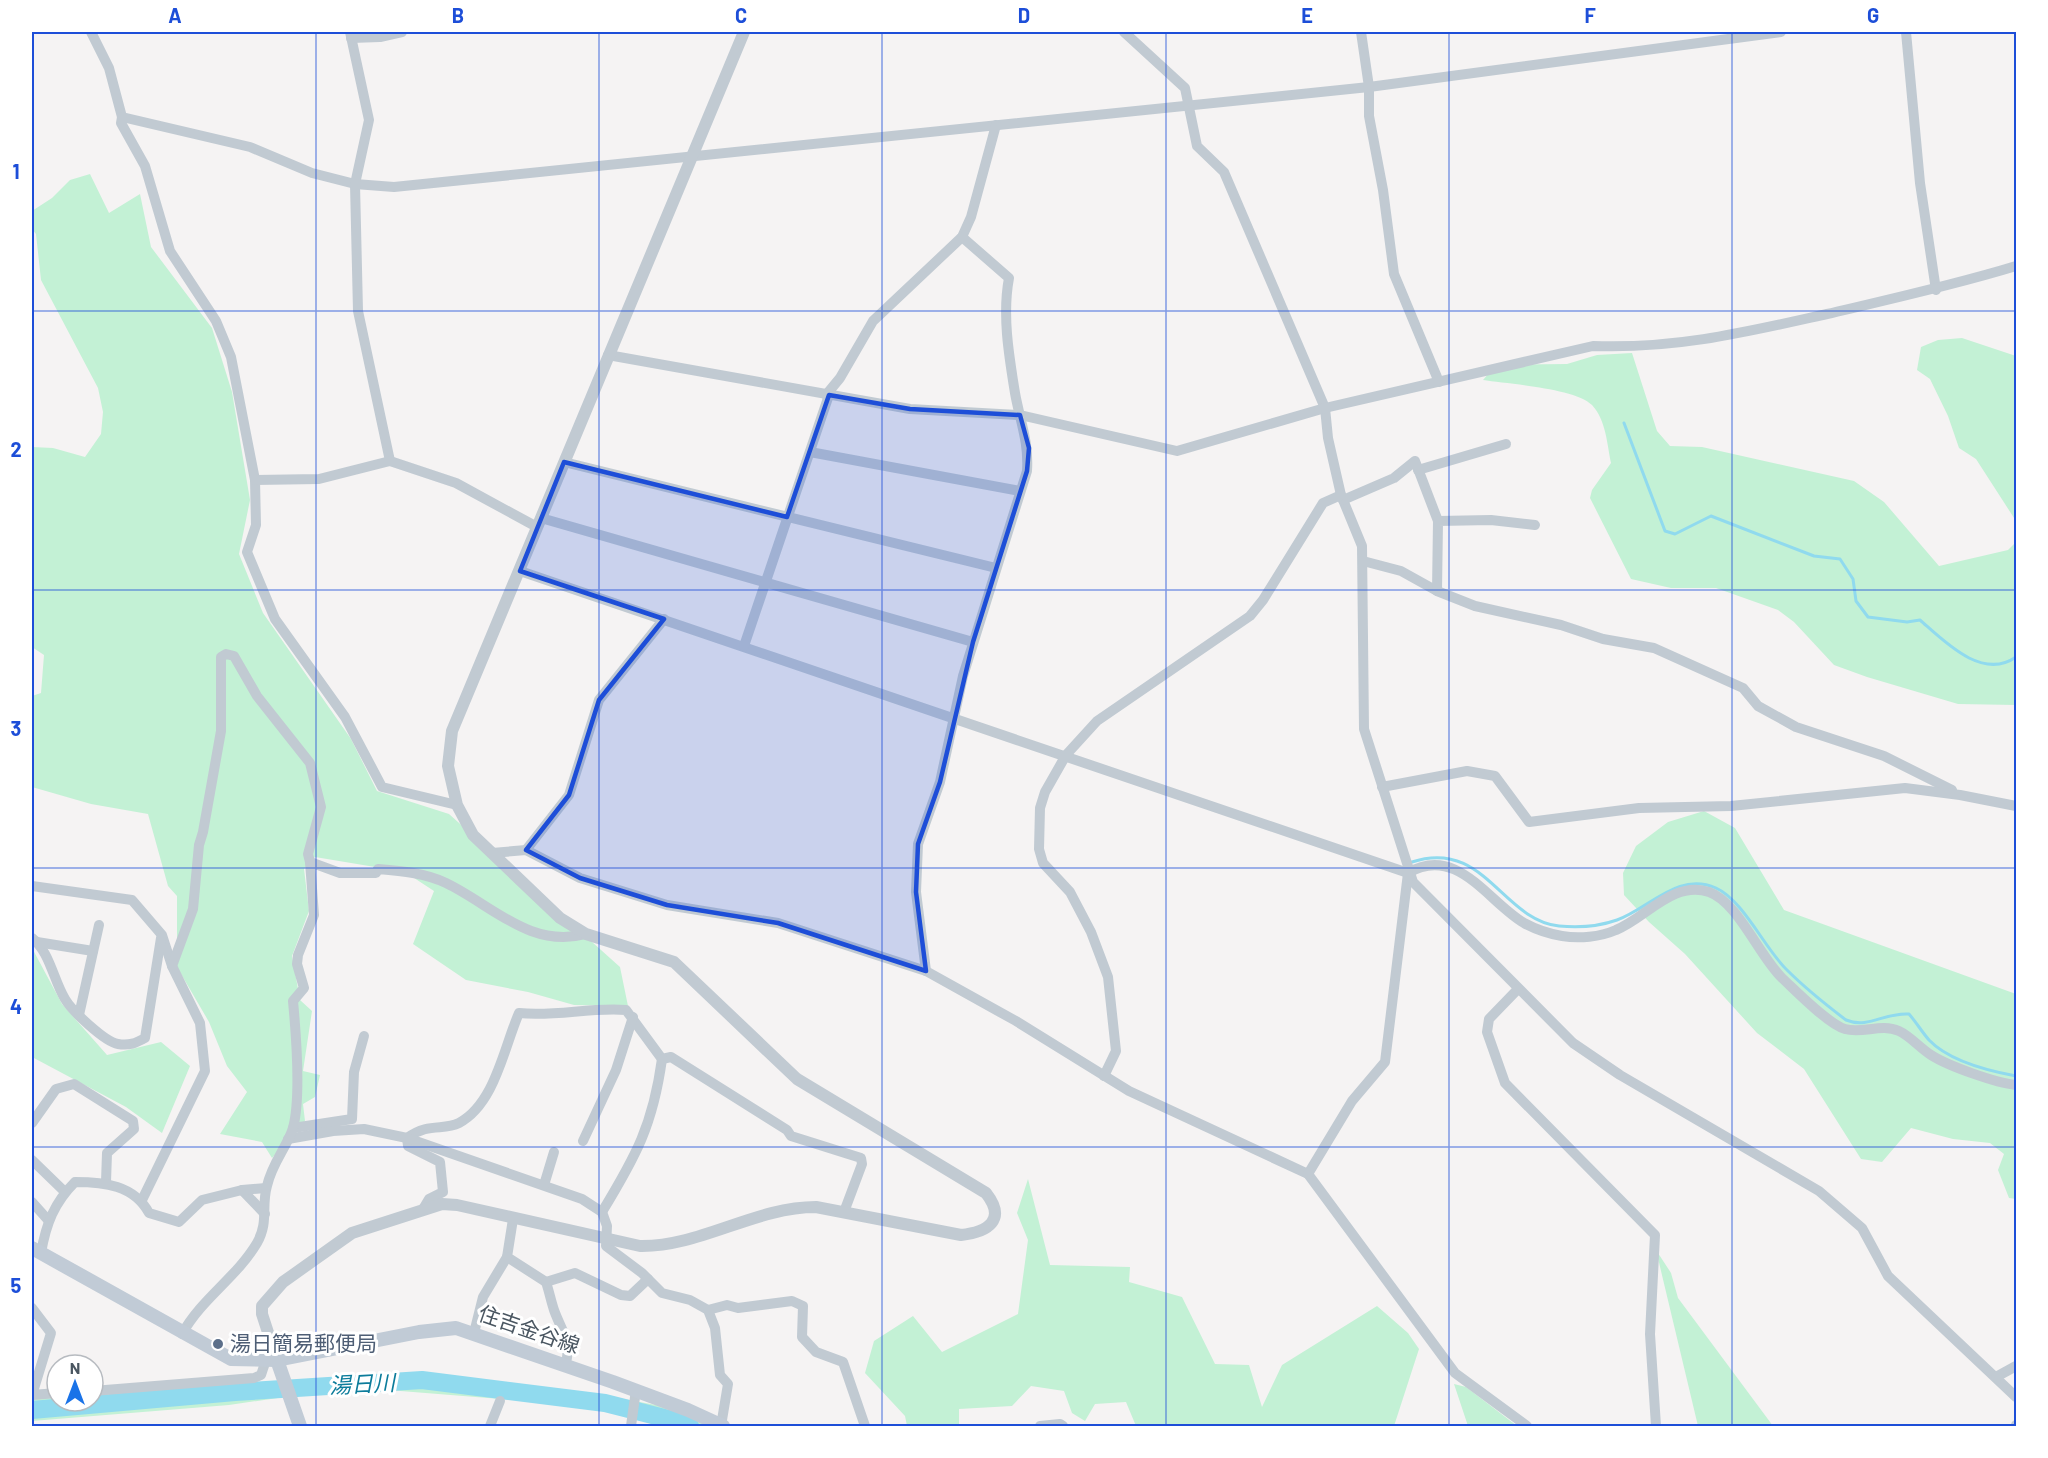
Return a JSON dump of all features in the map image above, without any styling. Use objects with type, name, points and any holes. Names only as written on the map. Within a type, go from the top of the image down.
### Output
[{"type":"main road","name":"住吉金谷線","points":[[34,1251],[231,1359],[271,1360],[431,1330],[456,1328],[474,1332],[565,1365],[635,1396],[722,1426]]},
{"type":"main road","points":[[271,1360],[284,1380],[300,1426]]},
{"type":"street","points":[[91,32],[109,68],[122,117],[121,123],[145,166],[170,252],[216,321],[231,357],[255,480],[256,525],[247,552],[275,619],[345,717],[382,787],[457,805]]},
{"type":"street","points":[[390,461],[358,311],[355,184],[369,120],[351,35],[380,37],[402,32]]},
{"type":"street","points":[[105,1390],[254,1378],[261,1375],[271,1360],[262,1314],[266,1298],[283,1282],[345,1237],[442,1204],[457,1205],[605,1239],[656,1246],[794,1207],[816,1207],[961,1235],[979,1233],[992,1223],[996,1214],[995,1204],[986,1193],[797,1079],[674,962],[586,934],[560,918],[472,835],[457,805],[448,766],[452,731],[744,32]]},
{"type":"street","points":[[1124,32],[1185,88],[1197,146],[1224,172],[1325,408],[1328,438],[1342,497],[1362,546],[1364,729],[1408,873],[1413,882],[1573,1043],[1610,1069],[1819,1191],[1862,1228],[1888,1276],[2016,1397]]},
{"type":"street","points":[[1361,32],[1369,87],[1369,116],[1383,190],[1394,274],[1438,382]]},
{"type":"street","points":[[122,117],[250,147],[312,173],[355,184],[394,187],[1369,87],[1781,32]]},
{"type":"street","points":[[1906,32],[1914,129],[1936,290]]},
{"type":"street","points":[[744,646],[827,395],[840,378],[873,321],[962,237],[971,218],[996,125]]},
{"type":"street","points":[[926,970],[916,892],[918,844],[940,782],[973,642],[1027,471],[1029,448],[1020,415],[1005,303],[1009,278],[962,237]]},
{"type":"street","points":[[609,355],[910,409],[1020,415],[1177,451],[1325,408],[1593,346],[1639,348],[1724,338],[1936,290],[2016,266]]},
{"type":"street","points":[[1418,470],[1506,444]]},
{"type":"street","points":[[810,452],[1020,491]]},
{"type":"street","points":[[255,480],[319,479],[390,461],[456,483],[538,523],[765,582],[973,642]]},
{"type":"street","points":[[1104,1076],[1116,1051],[1107,976],[1091,933],[1070,892],[1043,863],[1039,849],[1040,808],[1045,792],[1066,755],[1097,721],[1250,616],[1263,600],[1323,503],[1394,478],[1414,461],[1438,521],[1437,591]]},
{"type":"street","points":[[564,462],[996,568]]},
{"type":"street","points":[[1438,521],[1491,520],[1535,525]]},
{"type":"street","points":[[1363,561],[1401,571],[1437,591],[1474,606],[1561,625],[1603,639],[1654,648],[1743,688],[1758,706],[1796,727],[1884,756],[1960,795]]},
{"type":"street","points":[[520,571],[1408,873],[1419,867],[1438,864],[1465,875],[1483,886],[1523,922],[1563,936],[1587,937],[1616,930],[1668,897],[1685,890],[1709,892],[1724,901],[1780,976],[1832,1022],[1845,1029],[1888,1027],[1894,1029],[1934,1057],[2003,1084],[2016,1085]]},
{"type":"street","points":[[526,850],[569,795],[599,700],[664,619]]},
{"type":"street","points":[[172,966],[196,895],[199,845],[221,731],[221,657],[226,654],[234,656],[257,696],[310,764],[321,807],[308,854],[314,915],[298,955],[297,964],[304,988],[293,1001],[297,1042],[291,1134],[275,1160],[266,1188],[265,1227],[245,1260],[196,1310],[182,1334]]},
{"type":"street","points":[[1382,786],[1467,771],[1495,776],[1529,822],[1639,808],[1731,806],[1905,788],[1960,795],[2016,806]]},
{"type":"street","points":[[492,853],[526,850],[580,878],[667,905],[778,923],[926,970],[1016,1021],[1104,1076],[1308,1174],[1455,1373],[1527,1426]]},
{"type":"street","points":[[310,862],[340,873],[376,873],[378,869],[417,873],[447,884],[519,928],[572,938],[586,934]]},
{"type":"street","points":[[1308,1174],[1352,1101],[1385,1062],[1408,873]]},
{"type":"street","points":[[32,886],[132,900],[162,935],[172,966],[200,1023],[205,1071],[142,1200]]},
{"type":"street","points":[[79,1015],[99,925]]},
{"type":"street","points":[[34,940],[41,946],[65,999],[79,1015],[110,1042],[132,1045],[145,1038],[162,935]]},
{"type":"street","points":[[34,940],[93,951]]},
{"type":"street","points":[[1518,989],[1490,1019],[1487,1032],[1505,1083],[1655,1235],[1650,1334],[1656,1426]]},
{"type":"street","points":[[406,1138],[419,1130],[458,1124],[472,1114],[486,1095],[519,1013],[544,1015],[603,1008],[626,1010],[662,1059],[649,1125],[633,1162],[602,1212]]},
{"type":"street","points":[[583,1141],[616,1070],[633,1017]]},
{"type":"street","points":[[291,1134],[352,1119],[354,1072],[364,1036]]},
{"type":"street","points":[[662,1059],[671,1057],[787,1130],[791,1136],[861,1158],[862,1164],[844,1212]]},
{"type":"street","points":[[32,1123],[56,1089],[74,1084],[133,1121],[134,1129],[107,1153],[106,1182]]},
{"type":"street","points":[[291,1134],[364,1129],[406,1138],[582,1199],[602,1212],[607,1226],[606,1246],[662,1293],[690,1300],[708,1310],[715,1329],[720,1375],[728,1384],[722,1426]]},
{"type":"street","points":[[406,1138],[408,1146],[440,1162],[443,1192],[429,1199],[423,1209]]},
{"type":"street","points":[[544,1185],[554,1152]]},
{"type":"street","points":[[32,1160],[65,1192]]},
{"type":"street","points":[[34,1251],[48,1220],[65,1192],[75,1182],[106,1182],[142,1200],[149,1213],[178,1222],[202,1200],[242,1190],[266,1188]]},
{"type":"street","points":[[242,1190],[265,1214]]},
{"type":"street","points":[[32,1202],[48,1220]]},
{"type":"street","points":[[474,1332],[483,1297],[507,1257],[513,1219]]},
{"type":"street","points":[[507,1257],[546,1282],[555,1311],[568,1339],[569,1354],[565,1365]]},
{"type":"street","points":[[546,1282],[575,1273],[621,1295],[630,1296],[648,1279]]},
{"type":"street","points":[[708,1310],[727,1305],[738,1308],[792,1301],[803,1306],[802,1336],[816,1352],[843,1362],[865,1426]]},
{"type":"street","points":[[32,1308],[51,1333],[32,1395]]},
{"type":"street","points":[[1996,1377],[2016,1366]]},
{"type":"street","points":[[632,1423],[635,1396]]},
{"type":"street","points":[[490,1426],[500,1401]]},
{"type":"street","points":[[1040,1426],[1060,1424],[1063,1426]]},
{"type":"highlighted area","points":[[829,395],[910,409],[1020,415],[1029,448],[1027,471],[973,642],[940,782],[918,844],[916,892],[926,971],[778,923],[667,905],[580,878],[526,850],[569,795],[599,700],[664,619],[520,571],[564,462],[787,517]]},
{"type":"green space","points":[[90,174],[109,213],[140,194],[151,247],[212,328],[232,392],[250,500],[239,554],[263,613],[351,739],[377,791],[449,814],[620,967],[628,1006],[574,1005],[528,992],[466,980],[413,944],[434,891],[405,872],[315,857],[304,869],[309,911],[292,956],[300,1000],[312,1011],[303,1071],[320,1075],[315,1097],[303,1104],[305,1121],[272,1158],[262,1142],[220,1134],[247,1092],[227,1066],[209,1022],[177,967],[177,896],[168,886],[148,814],[91,804],[32,787],[32,696],[41,693],[44,655],[32,647],[32,447],[53,448],[85,457],[101,434],[103,412],[98,388],[41,280],[36,234],[32,229],[32,211],[52,198],[70,180]]},
{"type":"green space","points":[[1962,338],[2016,356],[2016,521],[1976,459],[1959,448],[1948,416],[1930,379],[1917,370],[1921,347],[1938,340]]},
{"type":"green space","points":[[1632,353],[1657,431],[1670,446],[1702,447],[1854,481],[1884,502],[1939,566],[2008,550],[2016,542],[2016,705],[1958,704],[1867,677],[1834,665],[1794,622],[1778,610],[1716,588],[1671,588],[1631,579],[1590,498],[1592,490],[1611,463],[1605,433],[1597,411],[1583,399],[1571,394],[1483,380],[1496,365],[1567,364],[1597,355]]},
{"type":"green space","points":[[1704,811],[1735,828],[1784,910],[2016,994],[2016,1199],[2009,1198],[1998,1170],[2004,1154],[1990,1143],[1953,1139],[1911,1128],[1882,1162],[1861,1159],[1804,1069],[1757,1033],[1685,954],[1649,922],[1624,895],[1623,873],[1636,846],[1668,822]]},
{"type":"green space","points":[[32,948],[62,1004],[107,1055],[161,1042],[190,1066],[162,1133],[126,1107],[32,1057]]},
{"type":"green space","points":[[1028,1179],[1050,1265],[1130,1267],[1129,1282],[1182,1297],[1215,1364],[1249,1365],[1262,1407],[1282,1365],[1377,1306],[1408,1333],[1419,1349],[1394,1426],[1136,1426],[1126,1402],[1095,1404],[1085,1421],[1072,1413],[1064,1391],[1031,1386],[1012,1406],[959,1409],[959,1426],[907,1426],[905,1416],[865,1373],[874,1341],[913,1316],[942,1352],[1018,1314],[1028,1240],[1017,1213]]},
{"type":"green space","points":[[1656,1250],[1671,1273],[1678,1298],[1773,1426],[1698,1426]]},
{"type":"green space","points":[[418,1373],[613,1397],[672,1408],[713,1426],[659,1426],[623,1415],[563,1404],[388,1390],[298,1395],[229,1405],[32,1421],[32,1398],[45,1397],[45,1413],[105,1413],[105,1392]]},
{"type":"green space","points":[[1454,1384],[1466,1387],[1517,1426],[1468,1426]]},
{"type":"waterway","points":[[1624,423],[1665,531],[1675,534],[1711,516],[1814,556],[1840,559],[1853,579],[1856,601],[1868,617],[1907,622],[1920,620],[1952,647],[1977,661],[1990,664],[2003,663],[2016,657]]},
{"type":"waterway","points":[[1412,862],[1437,858],[1457,861],[1475,870],[1522,910],[1539,921],[1559,926],[1588,926],[1617,920],[1665,893],[1689,884],[1702,884],[1716,888],[1726,894],[1745,914],[1787,970],[1846,1020],[1862,1023],[1892,1015],[1909,1014],[1929,1040],[1947,1054],[1982,1068],[2016,1076]]},
{"type":"waterway","name":"湯日川","points":[[32,1410],[235,1392],[422,1380],[605,1403],[690,1426]]},
{"type":"place","name":"湯日簡易郵便局","points":[[218,1344]]}]
